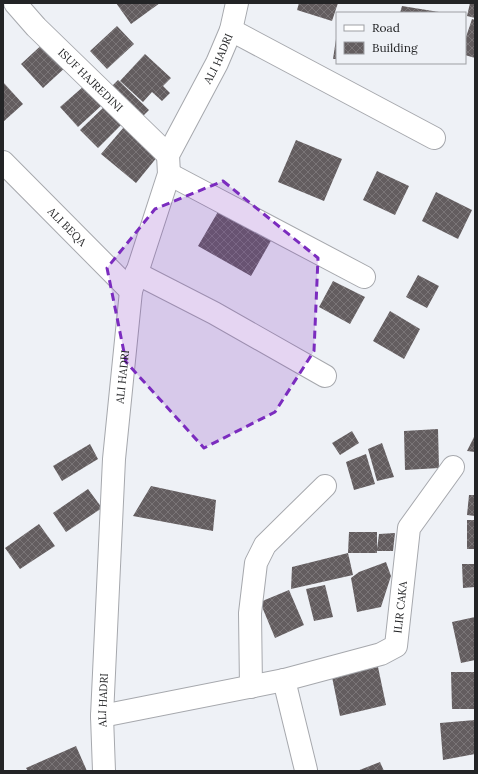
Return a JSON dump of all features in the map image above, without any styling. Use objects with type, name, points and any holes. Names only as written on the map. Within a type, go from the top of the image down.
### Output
[{"type":"street","name":"ISUF HAJREDINI","points":[[15,3],[36,27],[168,164],[364,277]]},
{"type":"street","name":"ALI HADRI","points":[[104,771],[102,716],[114,459],[134,282],[168,164],[217,63],[231,30],[237,3]]},
{"type":"street","points":[[231,30],[434,138]]},
{"type":"street","name":"ALI BEQA","points":[[3,162],[134,282],[214,313],[325,376]]},
{"type":"street","name":"ILIR CAKA","points":[[102,716],[284,680],[381,654],[396,646],[409,528],[454,466]]},
{"type":"street","points":[[251,687],[250,613],[256,563],[265,545],[325,486]]},
{"type":"street","points":[[284,680],[306,770]]},
{"type":"highlighted area","points":[[223,181],[318,258],[314,351],[275,412],[204,448],[126,362],[107,268],[155,209]]},
{"type":"building","points":[[116,3],[160,3],[131,24]]},
{"type":"building","points":[[299,3],[338,3],[332,21],[297,10]]},
{"type":"building","points":[[470,3],[475,3],[475,18],[467,16]]},
{"type":"building","points":[[402,6],[439,12],[400,12]]},
{"type":"building","points":[[472,19],[475,20],[475,58],[466,55],[466,37]]},
{"type":"building","points":[[117,26],[134,44],[107,69],[90,51]]},
{"type":"building","points":[[336,39],[336,59],[333,59]]},
{"type":"building","points":[[46,41],[68,65],[43,88],[21,64]]},
{"type":"building","points":[[145,54],[171,78],[163,86],[170,93],[162,101],[152,92],[143,102],[120,81]]},
{"type":"building","points":[[118,80],[149,110],[139,120],[108,90]]},
{"type":"building","points":[[3,82],[23,104],[3,122]]},
{"type":"building","points":[[84,86],[102,105],[78,127],[60,107]]},
{"type":"building","points":[[106,105],[123,123],[98,148],[80,130]]},
{"type":"building","points":[[124,127],[158,156],[136,183],[101,154]]},
{"type":"building","points":[[296,140],[342,159],[324,201],[278,182]]},
{"type":"building","points":[[377,171],[409,186],[395,215],[363,200]]},
{"type":"building","points":[[436,192],[472,210],[458,239],[422,221]]},
{"type":"building","points":[[219,210],[272,239],[251,276],[198,246]]},
{"type":"building","points":[[418,275],[439,286],[427,308],[406,297]]},
{"type":"building","points":[[333,281],[365,297],[350,324],[319,307]]},
{"type":"building","points":[[390,311],[420,329],[404,359],[373,341]]},
{"type":"building","points":[[438,429],[439,468],[405,470],[404,431]]},
{"type":"building","points":[[352,431],[359,443],[340,455],[332,443]]},
{"type":"building","points":[[475,435],[475,452],[467,451]]},
{"type":"building","points":[[382,443],[394,477],[377,481],[368,449]]},
{"type":"building","points":[[90,444],[98,459],[62,481],[53,466]]},
{"type":"building","points":[[366,454],[375,484],[354,490],[346,462]]},
{"type":"building","points":[[151,486],[216,500],[213,531],[133,516]]},
{"type":"building","points":[[88,489],[102,508],[66,532],[53,513]]},
{"type":"building","points":[[469,495],[475,495],[475,516],[467,515]]},
{"type":"building","points":[[467,520],[475,520],[475,549],[467,549]]},
{"type":"building","points":[[39,524],[55,546],[20,569],[5,548]]},
{"type":"building","points":[[349,532],[377,532],[377,549],[379,534],[395,533],[393,551],[377,551],[377,553],[348,553]]},
{"type":"building","points":[[348,553],[353,575],[291,589],[292,567]]},
{"type":"building","points":[[386,562],[391,576],[381,607],[357,612],[351,578],[359,572]]},
{"type":"building","points":[[462,564],[475,564],[475,587],[463,588]]},
{"type":"building","points":[[325,585],[333,617],[314,621],[306,589]]},
{"type":"building","points":[[289,590],[304,625],[275,638],[260,602]]},
{"type":"building","points":[[475,617],[475,660],[461,663],[452,622]]},
{"type":"building","points":[[378,667],[386,705],[340,716],[332,677]]},
{"type":"building","points":[[451,672],[475,672],[475,709],[452,709]]},
{"type":"building","points":[[475,720],[475,754],[443,760],[440,723]]},
{"type":"building","points":[[76,746],[87,771],[28,771],[26,768]]},
{"type":"building","points":[[380,762],[384,771],[357,771]]}]
